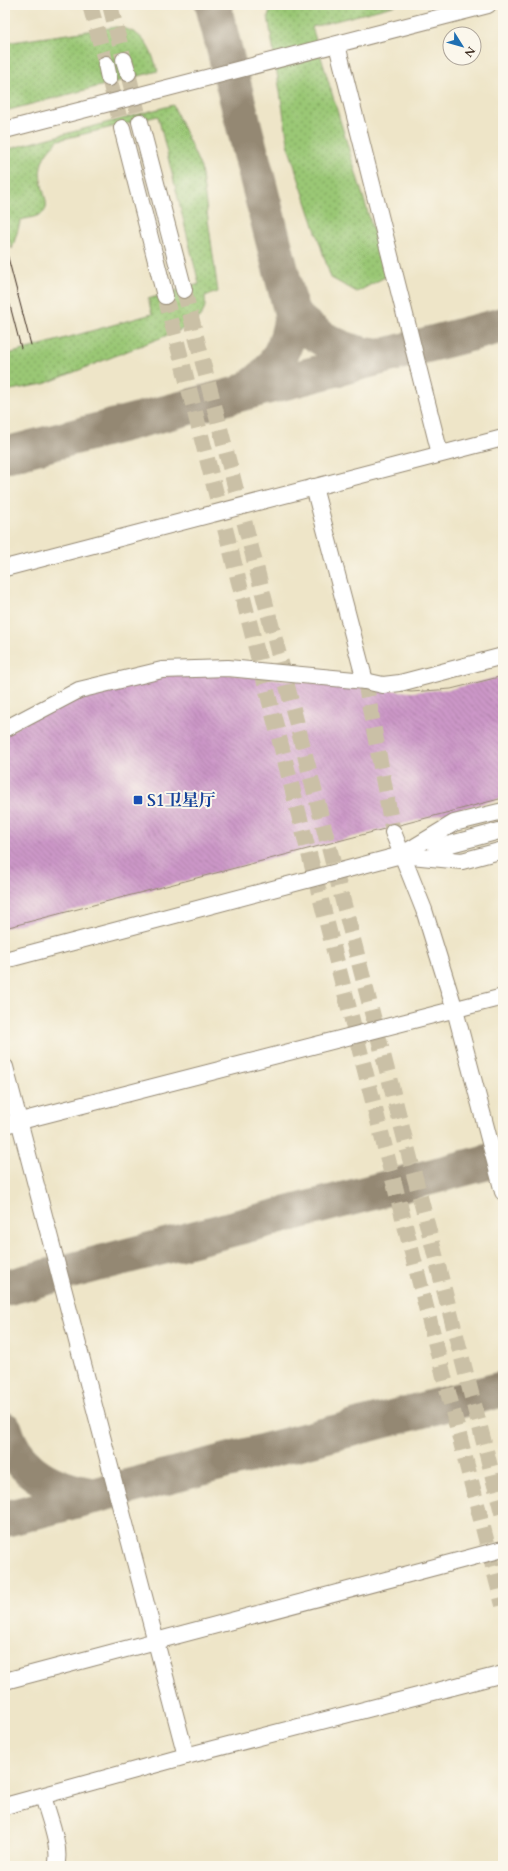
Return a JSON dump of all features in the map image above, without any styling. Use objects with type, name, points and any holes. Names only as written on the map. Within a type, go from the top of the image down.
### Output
[{"type":"lane","points":[[5,130],[488,5]]},
{"type":"lane","points":[[337,45],[440,454]]},
{"type":"lane","points":[[140,122],[184,290]]},
{"type":"lane","points":[[122,128],[165,296]]},
{"type":"lane","points":[[5,568],[503,438]]},
{"type":"lane","points":[[314,487],[365,681]]},
{"type":"lane","points":[[5,729],[79,690],[162,670],[228,668],[365,681],[383,685],[400,683],[503,656]]},
{"type":"lane","points":[[5,960],[401,855],[454,823],[503,811]]},
{"type":"lane","points":[[436,848],[503,830]]},
{"type":"lane","points":[[393,832],[424,910],[455,1010],[503,1192]]},
{"type":"lane","points":[[401,855],[462,861],[503,850]]},
{"type":"lane","points":[[13,1123],[503,997]]},
{"type":"lane","points":[[5,1067],[13,1123],[156,1641],[186,1756]]},
{"type":"lane","points":[[5,1681],[503,1549]]},
{"type":"lane","points":[[5,1806],[186,1756],[503,1674]]},
{"type":"lane","points":[[43,1796],[56,1843],[58,1858],[56,1866]]},
{"type":"green space","points":[[273,5],[397,5],[312,27],[387,276],[357,292],[331,278],[289,149],[268,16]]},
{"type":"green space","points":[[116,27],[126,29],[139,36],[149,48],[158,71],[5,111],[5,43]]},
{"type":"green space","points":[[173,105],[201,168],[218,292],[205,296],[204,311],[196,321],[188,327],[44,384],[5,391],[5,355],[152,314],[148,299],[199,284],[158,116],[59,140],[48,151],[42,162],[40,173],[46,199],[44,212],[42,214],[21,220],[12,249],[5,226],[5,150]]},
{"type":"building","name":"S1卫星厅","points":[[206,672],[411,692],[451,689],[503,676],[503,798],[5,928],[5,735],[52,706],[136,678]]},
{"type":"taxiway","points":[[213,5],[292,314],[287,338],[278,359],[264,377],[244,391]]},
{"type":"taxiway","points":[[292,314],[321,338],[353,352],[378,357]]},
{"type":"taxiway","points":[[5,455],[503,325]]},
{"type":"taxiway","points":[[5,1288],[503,1158]]},
{"type":"taxiway","points":[[5,1519],[503,1389]]},
{"type":"taxiway","points":[[5,1430],[11,1445],[19,1458],[28,1468],[40,1477],[65,1489],[95,1496]]},
{"type":"tunnel","points":[[90,5],[106,64]]},
{"type":"tunnel","points":[[110,5],[124,60]]},
{"type":"tunnel","points":[[128,73],[140,122]]},
{"type":"tunnel","points":[[109,78],[122,128]]},
{"type":"tunnel","points":[[184,290],[503,1516]]},
{"type":"tunnel","points":[[165,296],[503,1605]]},
{"type":"tunnel","points":[[365,681],[393,832]]},
{"type":"tram line","points":[[5,246],[31,345]]},
{"type":"tram line","points":[[5,286],[21,348]]},
{"type":"place","name":"S1卫星厅","points":[[138,800]]}]
